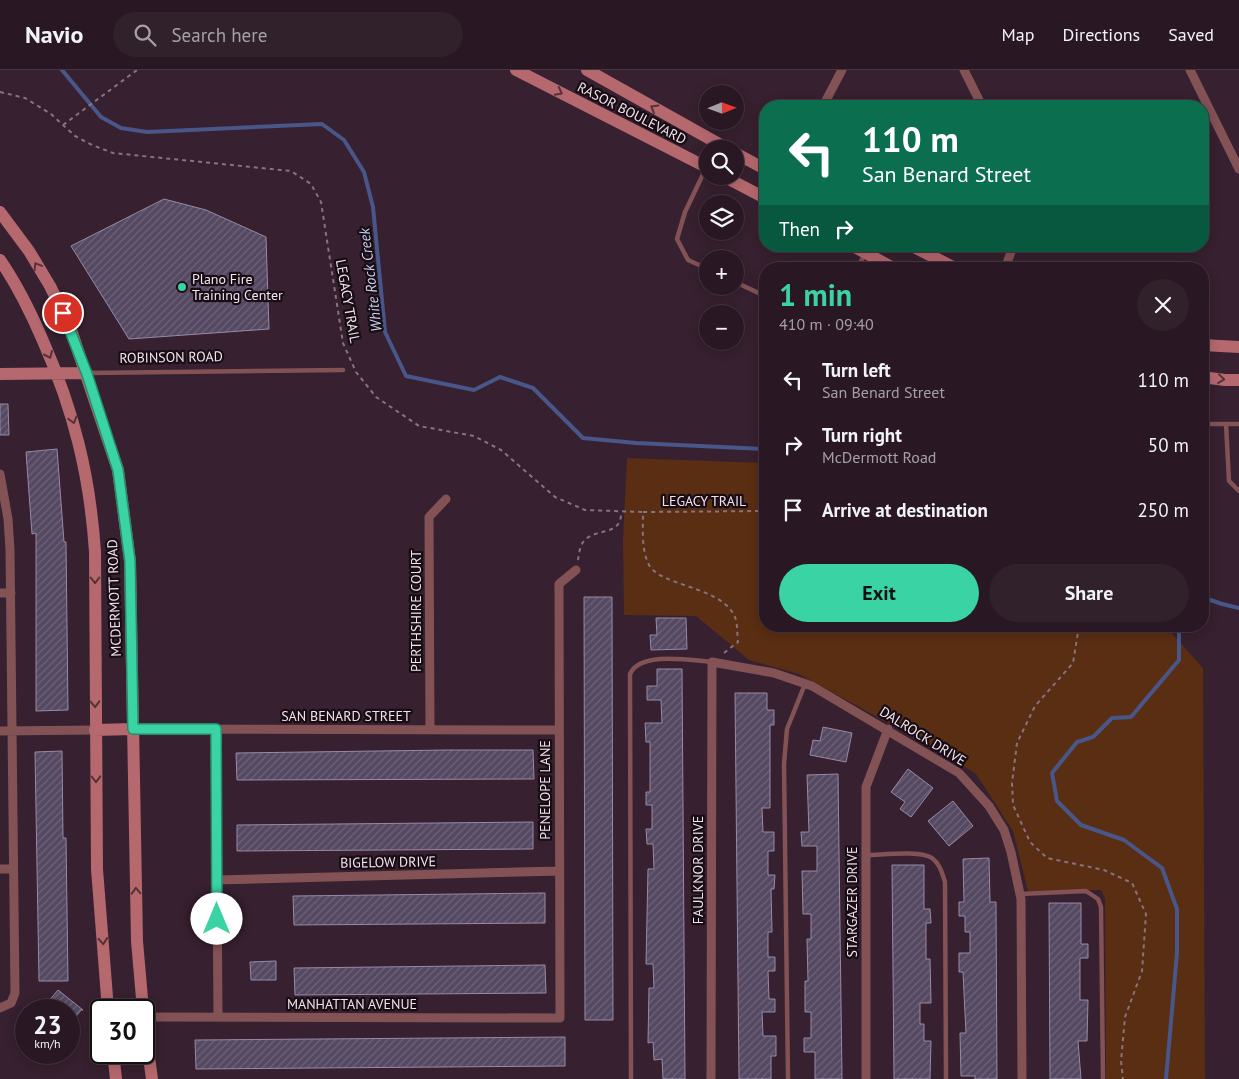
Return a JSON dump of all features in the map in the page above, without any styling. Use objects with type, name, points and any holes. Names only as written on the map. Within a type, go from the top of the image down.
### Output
[{"type":"main road","name":"RASOR BOULEVARD","points":[[516,70],[699,163]]},
{"type":"main road","name":"RASOR BOULEVARD","points":[[587,70],[710,140]]},
{"type":"main road","points":[[744,158],[759,165]]},
{"type":"main road","points":[[740,185],[759,195]]},
{"type":"main road","name":"MCDERMOTT ROAD","points":[[0,212],[29,251],[50,286],[70,327],[118,470],[130,561],[137,941],[142,999]]},
{"type":"main road","points":[[871,252],[885,262]]},
{"type":"main road","points":[[924,252],[943,262]]},
{"type":"main road","name":"MCDERMOTT ROAD","points":[[0,260],[27,305],[57,374],[79,438],[92,508],[95,552],[97,870],[107,999]]},
{"type":"main road","points":[[1209,345],[1239,347]]},
{"type":"main road","name":"ROBINSON ROAD","points":[[0,374],[87,374]]},
{"type":"main road","points":[[1209,378],[1239,380]]},
{"type":"main road","points":[[95,730],[133,729]]},
{"type":"main road","points":[[114,1064],[116,1079]]},
{"type":"main road","points":[[150,1064],[152,1079]]},
{"type":"street","points":[[826,100],[842,70]]},
{"type":"street","points":[[964,70],[979,100]]},
{"type":"street","points":[[1190,70],[1205,100]]},
{"type":"street","points":[[1209,108],[1239,169]]},
{"type":"street","points":[[0,474],[8,519],[11,593],[15,993],[11,1003],[0,1008]]},
{"type":"street","name":"PERTHSHIRE COURT","points":[[430,729],[429,517],[446,499]]},
{"type":"street","name":"PENELOPE LANE","points":[[560,1018],[559,584],[576,570]]},
{"type":"street","points":[[0,593],[11,593]]},
{"type":"street","name":"DALROCK DRIVE","points":[[712,662],[774,673],[805,684],[888,729],[959,772],[989,806],[1004,830],[1012,852],[1020,894],[1022,1079]]},
{"type":"street","name":"FAULKNOR DRIVE","points":[[711,1079],[712,662]]},
{"type":"street","name":"SAN BENARD STREET","points":[[133,729],[559,730]]},
{"type":"street","points":[[216,729],[218,1017]]},
{"type":"street","name":"STARGAZER DRIVE","points":[[866,1079],[866,787],[888,729]]},
{"type":"street","points":[[0,731],[95,730]]},
{"type":"street","points":[[0,869],[13,869]]},
{"type":"street","name":"BIGELOW DRIVE","points":[[217,880],[560,872]]},
{"type":"street","name":"MANHATTAN AVENUE","points":[[155,1019],[218,1017],[560,1018]]},
{"type":"lane","points":[[699,183],[685,212],[677,239],[688,260],[699,265]]},
{"type":"lane","points":[[744,286],[759,293]]},
{"type":"lane","name":"ROBINSON ROAD","points":[[87,374],[343,370]]},
{"type":"lane","points":[[1209,424],[1239,424]]},
{"type":"lane","points":[[1226,424],[1229,481],[1239,491]]},
{"type":"lane","points":[[631,1079],[630,674],[636,664],[650,660],[712,662]]},
{"type":"lane","points":[[788,1079],[784,764],[787,728],[805,684]]},
{"type":"lane","points":[[866,855],[924,855],[933,859],[941,869],[945,882],[946,1079]]},
{"type":"lane","points":[[1020,894],[1086,891],[1098,899],[1101,906],[1103,1079]]},
{"type":"path","points":[[63,125],[137,70]]},
{"type":"path","name":"LEGACY TRAIL","points":[[0,92],[25,98],[51,114],[63,125],[92,145],[113,153],[291,171],[311,184],[321,202],[343,343],[356,372],[376,397],[419,426],[474,436],[501,450],[555,497],[585,510],[622,512],[759,511]]},
{"type":"path","points":[[576,570],[583,541],[590,536],[614,529],[620,524],[622,512]]},
{"type":"path","name":"LEGACY TRAIL","points":[[643,512],[644,552],[650,568],[668,578],[720,599],[735,616],[738,642],[712,662]]},
{"type":"path","points":[[1078,632],[1073,664],[1035,706],[1017,743],[1012,783],[1013,805],[1030,842],[1047,858],[1104,870],[1132,883],[1146,914],[1142,971],[1125,1017],[1121,1061],[1123,1079]]},
{"type":"shaded area","points":[[627,458],[759,463],[759,632],[1170,632],[1203,668],[1205,1079],[1106,1079],[1105,899],[1101,890],[1028,891],[1013,831],[976,774],[932,747],[799,674],[749,660],[696,616],[624,615],[623,540]]},
{"type":"building","name":"Plano Fire Training Center","points":[[164,199],[206,210],[266,237],[269,329],[129,339],[71,246]]},
{"type":"building","points":[[0,404],[8,404],[9,435],[0,435]]},
{"type":"building","points":[[57,449],[64,542],[66,542],[68,710],[36,711],[36,533],[32,534],[26,452]]},
{"type":"building","points":[[584,597],[612,597],[613,1020],[585,1020]]},
{"type":"building","points":[[656,618],[686,618],[687,649],[651,650],[650,635],[657,635]]},
{"type":"building","points":[[657,669],[682,669],[685,1079],[663,1079],[662,1059],[654,1060],[653,1042],[648,1043],[649,988],[654,988],[653,964],[646,964],[648,869],[654,869],[653,844],[647,844],[646,829],[652,829],[652,805],[646,805],[646,792],[650,792],[650,742],[646,742],[645,723],[662,723],[661,700],[647,700],[647,686],[657,686]]},
{"type":"building","points":[[735,693],[767,693],[767,710],[774,710],[774,725],[770,725],[770,808],[762,808],[763,832],[774,832],[774,851],[768,851],[768,875],[775,875],[774,889],[771,889],[772,932],[768,932],[768,957],[775,957],[775,971],[768,971],[769,999],[775,999],[775,1012],[762,1012],[763,1036],[776,1036],[776,1056],[771,1056],[771,1079],[739,1079]]},
{"type":"building","points":[[823,727],[852,733],[846,762],[810,755],[813,740],[820,741]]},
{"type":"building","points":[[533,750],[534,779],[237,780],[236,753]]},
{"type":"building","points":[[62,751],[63,838],[66,838],[68,981],[39,981],[35,752]]},
{"type":"building","points":[[908,769],[933,788],[911,817],[900,809],[905,802],[891,792]]},
{"type":"building","points":[[838,774],[842,1079],[815,1079],[815,1052],[804,1052],[804,1038],[811,1038],[811,1012],[805,1012],[805,981],[808,981],[807,939],[811,939],[811,914],[803,914],[802,871],[817,871],[817,846],[802,846],[801,832],[809,832],[807,775]]},
{"type":"building","points":[[953,801],[973,826],[949,846],[928,821]]},
{"type":"building","points":[[533,822],[533,849],[237,851],[237,825]]},
{"type":"building","points":[[989,858],[990,902],[996,902],[997,1079],[975,1079],[975,1076],[961,1076],[960,1033],[966,1033],[963,972],[959,972],[959,953],[970,953],[970,932],[965,932],[965,916],[959,916],[959,902],[964,902],[963,859]]},
{"type":"building","points":[[892,865],[924,865],[924,909],[930,909],[931,923],[926,923],[926,959],[930,959],[931,1003],[920,1003],[920,1024],[924,1024],[924,1041],[931,1041],[930,1079],[894,1079]]},
{"type":"building","points":[[545,893],[545,923],[294,925],[293,896]]},
{"type":"building","points":[[1049,903],[1081,903],[1081,944],[1088,944],[1088,958],[1080,958],[1080,1000],[1088,1000],[1087,1041],[1078,1041],[1081,1079],[1050,1079]]},
{"type":"building","points":[[276,961],[276,980],[251,980],[250,962]]},
{"type":"building","points":[[545,965],[546,993],[295,995],[294,968]]},
{"type":"building","points":[[58,990],[69,999],[50,999]]},
{"type":"building","points":[[565,1037],[565,1066],[196,1069],[195,1040]]},
{"type":"waterway","name":"White Rock Creek","points":[[62,70],[101,117],[121,128],[147,132],[322,124],[344,140],[364,172],[373,207],[385,332],[406,376],[474,390],[500,377],[533,388],[583,438],[636,443],[759,449]]},
{"type":"waterway","name":"White Rock Creek","points":[[1209,599],[1239,608]]},
{"type":"waterway","points":[[1166,1079],[1177,953],[1177,909],[1162,868],[1124,840],[1081,825],[1057,801],[1052,773],[1077,742],[1093,737],[1112,718],[1131,717],[1179,660],[1179,632]]},
{"type":"place","name":"Plano Fire Training Center","points":[[182,287]]},
{"type":"route","points":[[63,313],[87,374],[118,470],[130,561],[133,729],[216,729],[217,919]]}]
